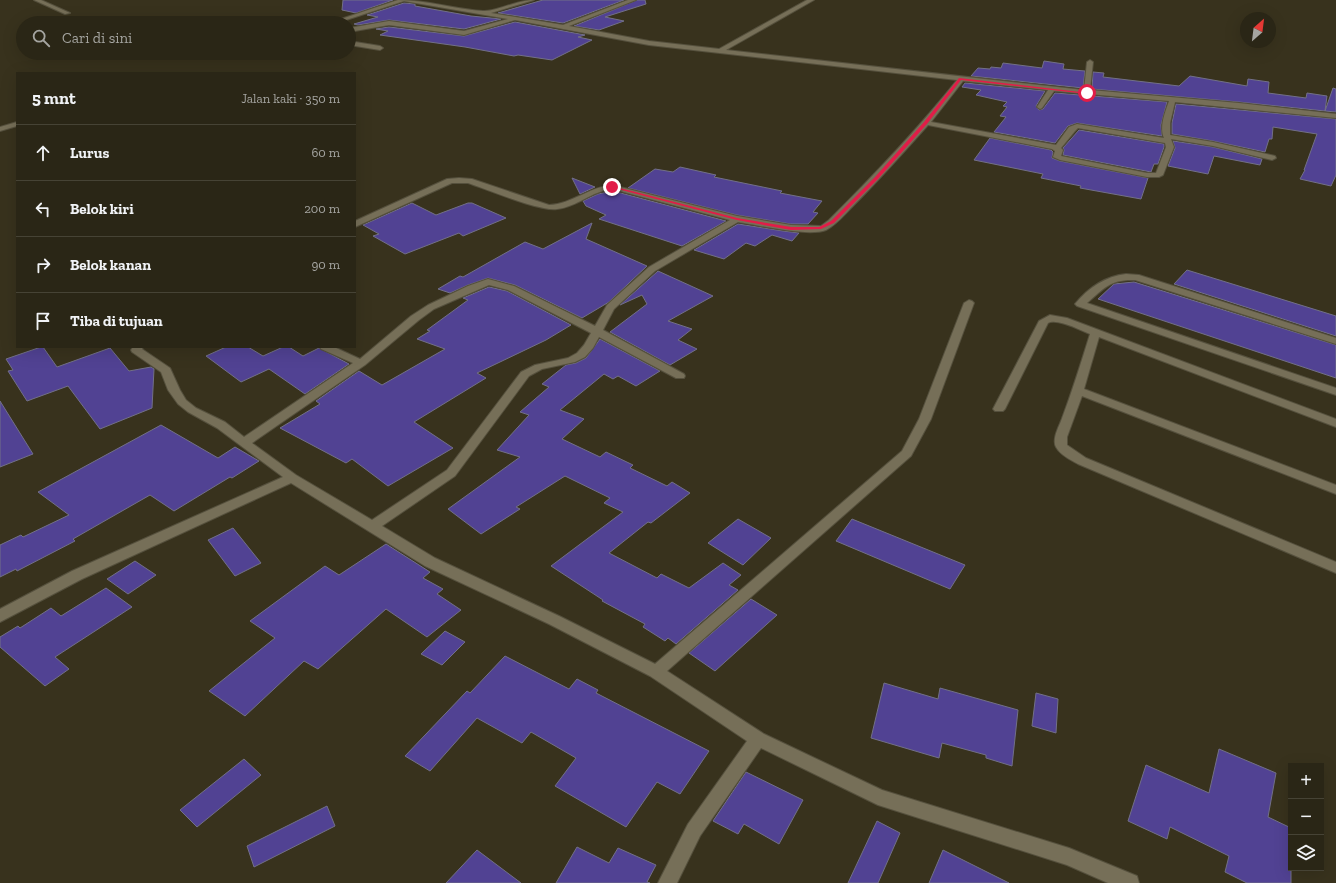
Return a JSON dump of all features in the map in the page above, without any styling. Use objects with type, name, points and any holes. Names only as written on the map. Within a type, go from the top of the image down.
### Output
[{"type":"street","points":[[37,0],[67,13]]},
{"type":"street","points":[[354,16],[404,0],[565,26],[649,42],[720,51],[1052,90],[1239,105],[1336,116]]},
{"type":"street","points":[[484,13],[531,0]]},
{"type":"street","points":[[565,26],[633,0]]},
{"type":"street","points":[[720,51],[812,0]]},
{"type":"street","points":[[356,29],[389,23],[464,33],[516,18]]},
{"type":"street","points":[[356,44],[380,48]]},
{"type":"street","points":[[1087,93],[1090,62]]},
{"type":"street","points":[[356,224],[450,181],[459,180],[469,181],[552,207],[564,204],[603,188],[612,187],[737,219],[791,228],[823,228],[832,222],[876,178],[926,123],[961,79]]},
{"type":"street","points":[[1040,107],[1052,90]]},
{"type":"street","points":[[1173,100],[1165,123],[1167,138],[1170,147],[1159,175],[1157,176],[1057,157],[1059,150],[1058,148],[1072,129],[1077,126],[1167,138],[1213,144],[1272,158]]},
{"type":"street","points":[[926,123],[1058,148]]},
{"type":"street","points":[[1,129],[16,124]]},
{"type":"street","points":[[1,129],[16,133]]},
{"type":"street","points":[[373,526],[451,473],[525,374],[539,366],[576,358],[589,346],[610,307],[652,269],[737,219]]},
{"type":"street","points":[[1336,340],[1136,277],[1125,276],[1108,280],[1078,306],[1336,392]]},
{"type":"street","points":[[244,443],[361,363],[415,318],[431,307],[471,288],[488,282],[511,288],[680,376]]},
{"type":"street","points":[[656,672],[907,453],[926,419],[968,303]]},
{"type":"street","points":[[999,409],[1047,319],[1063,320],[1336,423]]},
{"type":"street","points":[[1095,333],[1078,391],[1061,437],[1061,446],[1070,454],[1089,464],[1336,568]]},
{"type":"street","points":[[137,348],[136,350],[166,370],[174,390],[182,402],[192,410],[221,425],[292,478],[430,562],[554,620],[656,672],[758,739],[878,798],[1069,856],[1130,883]]},
{"type":"street","points":[[327,348],[361,363]]},
{"type":"street","points":[[1078,391],[1336,490]]},
{"type":"street","points":[[0,616],[77,575],[292,478]]},
{"type":"street","points":[[667,883],[694,830],[758,739]]},
{"type":"building","points":[[343,0],[393,0],[356,13],[342,10]]},
{"type":"building","points":[[543,0],[624,0],[563,23],[498,13]]},
{"type":"building","points":[[637,0],[645,0],[646,4],[605,17],[624,21],[599,30],[574,26]]},
{"type":"building","points":[[404,3],[471,16],[501,19],[464,29],[389,20],[356,24],[378,17],[367,15]]},
{"type":"building","points":[[515,22],[585,35],[578,37],[592,40],[552,60],[518,55],[514,56],[465,47],[380,35],[388,31],[376,29],[389,27],[464,36]]},
{"type":"building","points":[[1044,61],[1064,64],[1063,69],[1085,71],[1083,88],[971,76],[978,68],[1001,68],[1003,63],[1042,68]]},
{"type":"building","points":[[1093,72],[1104,73],[1103,77],[1179,86],[1190,76],[1247,86],[1248,79],[1269,82],[1268,93],[1306,98],[1307,93],[1327,96],[1325,111],[1092,89]]},
{"type":"building","points":[[965,83],[1045,91],[1036,106],[1039,110],[1043,109],[1055,93],[1167,102],[1161,125],[1162,136],[1077,123],[1068,126],[1055,143],[994,132],[1006,117],[1000,116],[1007,107],[1003,106],[1007,102],[976,95],[981,90],[962,87]]},
{"type":"building","points":[[1333,88],[1336,89],[1336,112],[1325,111]]},
{"type":"building","points":[[1176,104],[1336,119],[1336,175],[1331,186],[1300,179],[1305,170],[1317,134],[1273,127],[1272,139],[1269,139],[1265,152],[1172,134],[1172,123]]},
{"type":"building","points":[[1079,130],[1164,144],[1164,147],[1158,164],[1154,164],[1151,172],[1063,155],[1063,148]]},
{"type":"building","points":[[990,138],[1051,150],[1053,152],[1052,158],[1060,161],[1148,178],[1141,199],[1080,188],[1081,186],[1041,178],[1043,174],[974,160]]},
{"type":"building","points":[[1173,141],[1213,147],[1262,159],[1260,165],[1214,156],[1208,174],[1168,166],[1175,148]]},
{"type":"building","points":[[680,167],[716,175],[714,177],[782,191],[780,193],[822,201],[813,212],[818,213],[808,224],[791,224],[737,215],[628,188],[655,169],[673,172]]},
{"type":"building","points":[[572,178],[595,187],[580,194]]},
{"type":"building","points":[[613,191],[726,221],[682,246],[599,219],[606,215],[586,206],[583,201],[598,194]]},
{"type":"building","points":[[412,203],[436,215],[468,203],[472,203],[506,218],[463,236],[459,233],[405,254],[373,236],[379,234],[363,225]]},
{"type":"building","points":[[592,223],[586,239],[647,266],[609,302],[582,318],[515,285],[488,278],[450,293],[438,289],[460,276],[463,277],[525,242],[543,249]]},
{"type":"building","points":[[738,224],[799,233],[792,241],[772,235],[755,246],[746,243],[724,259],[694,250]]},
{"type":"building","points":[[1187,270],[1336,316],[1336,336],[1174,284]]},
{"type":"building","points":[[658,271],[713,296],[668,321],[692,329],[678,340],[697,349],[670,365],[610,332],[647,304],[642,295],[620,305]]},
{"type":"building","points":[[1134,282],[1336,345],[1336,378],[1098,299],[1114,284]]},
{"type":"building","points":[[489,287],[507,291],[571,325],[546,340],[477,373],[486,378],[414,422],[453,448],[388,486],[352,459],[346,463],[280,428],[320,404],[316,401],[359,371],[382,385],[445,349],[417,339],[430,331],[427,330],[468,300],[463,298]]},
{"type":"building","points":[[600,339],[660,371],[636,386],[618,376],[613,379],[604,374],[560,410],[584,419],[562,439],[600,457],[606,452],[633,465],[630,468],[667,486],[672,482],[690,493],[651,523],[648,522],[609,553],[657,578],[661,574],[689,588],[723,563],[741,575],[729,585],[738,590],[676,644],[668,638],[665,641],[643,627],[645,624],[602,601],[603,600],[551,566],[623,512],[604,503],[610,498],[565,476],[516,507],[520,509],[481,534],[448,509],[520,457],[497,450],[529,415],[520,412],[549,387],[542,384],[566,365],[576,363],[586,358]]},
{"type":"building","points":[[38,348],[44,348],[57,367],[110,348],[129,371],[151,367],[154,369],[152,408],[100,429],[68,386],[27,401],[8,371],[13,370],[6,359]]},
{"type":"building","points":[[224,348],[250,348],[263,356],[281,348],[291,348],[303,356],[319,348],[349,364],[305,394],[269,369],[241,382],[206,356]]},
{"type":"building","points":[[0,401],[33,454],[0,467]]},
{"type":"building","points":[[161,425],[218,458],[235,447],[259,461],[174,511],[150,495],[73,539],[75,541],[17,571],[16,569],[0,577],[0,545],[21,535],[23,537],[69,515],[38,492]]},
{"type":"building","points":[[738,519],[771,538],[743,565],[708,543]]},
{"type":"building","points":[[852,519],[965,565],[950,589],[836,541]]},
{"type":"building","points":[[233,528],[261,563],[235,576],[208,540]]},
{"type":"building","points":[[386,544],[430,572],[423,578],[443,589],[437,594],[461,610],[427,637],[386,609],[318,669],[304,661],[245,716],[209,691],[275,638],[250,621],[325,566],[339,575]]},
{"type":"building","points":[[135,561],[156,575],[128,594],[107,579]]},
{"type":"building","points":[[106,588],[132,607],[55,657],[69,669],[45,686],[0,647],[0,637],[18,626],[20,628],[51,608],[61,616]]},
{"type":"building","points":[[751,599],[777,615],[715,671],[689,653]]},
{"type":"building","points":[[445,631],[465,642],[442,665],[421,654]]},
{"type":"building","points":[[505,656],[569,689],[577,679],[598,690],[596,693],[709,751],[680,794],[657,782],[626,827],[555,786],[576,758],[531,732],[522,743],[477,718],[430,771],[405,756],[467,691],[470,693]]},
{"type":"building","points":[[884,683],[938,699],[940,688],[1018,710],[1012,766],[986,758],[986,755],[942,743],[939,758],[871,738]]},
{"type":"building","points":[[1036,693],[1058,699],[1056,733],[1032,726]]},
{"type":"building","points":[[1219,749],[1276,773],[1268,817],[1288,827],[1288,871],[1291,871],[1291,883],[1247,883],[1225,872],[1229,856],[1170,827],[1167,839],[1128,821],[1146,765],[1209,793]]},
{"type":"building","points":[[244,759],[261,775],[197,827],[180,810]]},
{"type":"building","points":[[746,772],[803,800],[779,844],[744,824],[738,834],[713,821]]},
{"type":"building","points":[[327,806],[335,826],[254,867],[247,846]]},
{"type":"building","points":[[877,821],[900,833],[878,883],[848,883]]},
{"type":"building","points":[[577,847],[609,863],[618,848],[656,865],[647,882],[650,883],[556,883]]},
{"type":"building","points":[[477,850],[521,883],[446,883]]},
{"type":"building","points":[[943,850],[1009,883],[929,883]]},
{"type":"route","points":[[612,187],[737,219],[791,228],[823,228],[832,222],[876,178],[926,123],[961,79],[1087,93]]}]
